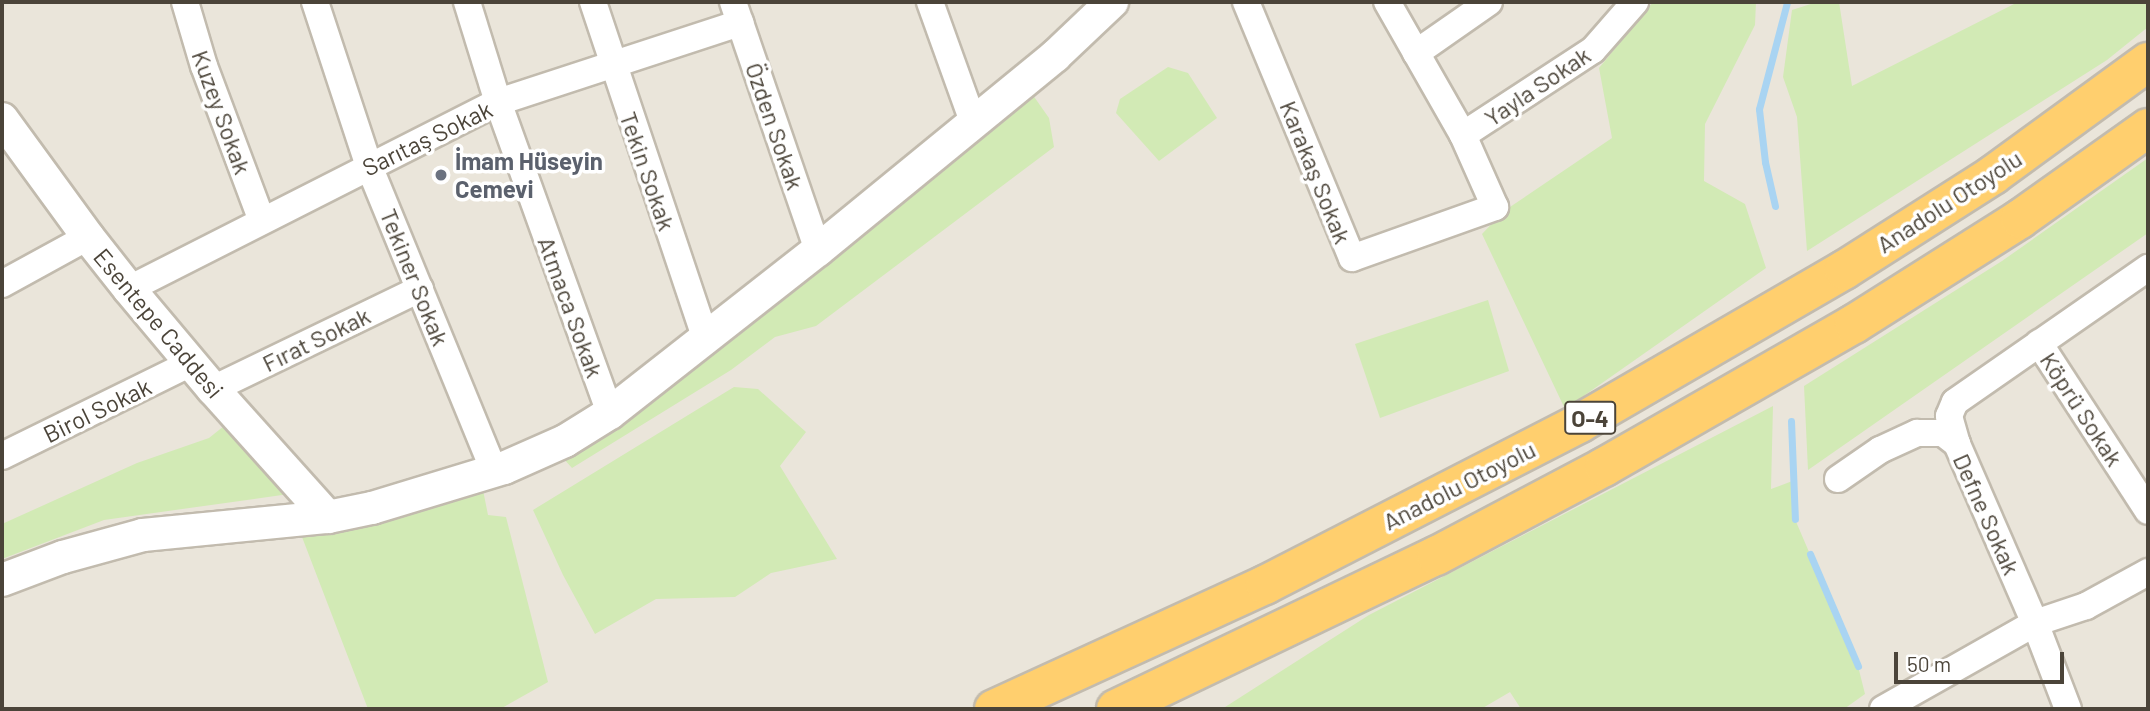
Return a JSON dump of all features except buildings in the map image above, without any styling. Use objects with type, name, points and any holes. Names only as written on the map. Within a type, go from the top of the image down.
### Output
[{"type":"highway","name":"Anadolu Otoyolu","points":[[994,709],[1265,585],[1580,423],[1844,270],[1936,212],[1993,175],[2148,62]]},
{"type":"highway","name":"Anadolu Otoyolu","points":[[1116,709],[1312,617],[1604,467],[1854,324],[2020,219],[2148,128]]},
{"type":"street","name":"Kuzey Sokak","points":[[185,2],[204,66],[262,221]]},
{"type":"street","name":"Tekiner Sokak","points":[[315,2],[369,166],[494,471]]},
{"type":"street","name":"Atmaca Sokak","points":[[467,2],[498,102],[610,413]]},
{"type":"street","name":"Tekin Sokak","points":[[593,2],[706,340]]},
{"type":"street","points":[[930,2],[974,124]]},
{"type":"street","points":[[2,580],[63,556],[143,535],[328,517],[372,508],[494,471],[565,441],[610,413],[706,340],[974,124],[1055,56],[1112,2]]},
{"type":"street","name":"Karakaş Sokak","points":[[1246,2],[1352,258],[1495,207],[1463,135],[1387,2]]},
{"type":"street","points":[[1416,53],[1489,2]]},
{"type":"street","name":"Yayla Sokak","points":[[1463,135],[1593,50],[1635,2]]},
{"type":"street","name":"Sarıtaş Sokak","points":[[129,289],[498,102],[612,65],[736,12]]},
{"type":"street","name":"Özden Sokak","points":[[736,12],[818,250]]},
{"type":"street","name":"Esentepe Caddesi","points":[[2,119],[129,289],[213,389],[328,517]]},
{"type":"street","points":[[2,284],[88,237]]},
{"type":"street","name":"Köprü Sokak","points":[[1957,444],[1949,416],[1955,402],[2148,268]]},
{"type":"street","name":"Fırat Sokak","points":[[213,389],[420,289]]},
{"type":"street","name":"Köprü Sokak","points":[[2039,343],[2148,511]]},
{"type":"street","name":"Birol Sokak","points":[[2,456],[130,396],[191,363]]},
{"type":"street","name":"Defne Sokak","points":[[1838,478],[1880,450],[1917,433],[1943,433],[1957,444],[2035,623],[2068,709]]},
{"type":"street","points":[[1884,709],[2035,623],[2086,606],[2148,572]]},
{"type":"shaded area","points":[[2,2],[2148,2],[2148,709],[2,709]]},
{"type":"green space","points":[[1653,2],[1756,2],[1755,25],[1705,124],[1704,181],[1745,204],[1766,268],[1565,409],[1482,234],[1504,211],[1612,138],[1599,68]]},
{"type":"green space","points":[[1817,2],[1839,2],[1852,86],[2018,2],[2148,2],[2148,27],[2107,60],[1807,251],[1797,117],[1783,77],[1792,10]]},
{"type":"green space","points":[[1168,67],[1188,73],[1217,118],[1159,161],[1116,113],[1120,99]]},
{"type":"green space","points":[[1030,91],[1049,118],[1054,147],[816,326],[775,337],[731,370],[572,468],[563,458]]},
{"type":"green space","points":[[2148,158],[2148,233],[1808,470],[1804,386],[2002,261]]},
{"type":"green space","points":[[1488,300],[1509,371],[1380,418],[1355,344]]},
{"type":"green space","points":[[734,387],[758,389],[806,432],[780,466],[837,559],[771,573],[735,597],[656,599],[595,634],[563,575],[533,510]]},
{"type":"green space","points":[[1773,406],[1771,489],[1795,480],[1794,517],[1858,666],[1865,694],[1844,709],[1521,709],[1510,692],[1481,709],[1222,709],[1369,615]]},
{"type":"green space","points":[[229,422],[289,494],[104,520],[2,559],[2,524],[137,463],[209,438]]},
{"type":"green space","points":[[483,490],[488,515],[506,517],[548,682],[500,709],[368,709],[302,537],[395,516]]},
{"type":"waterway","points":[[1775,206],[1765,162],[1759,109],[1787,2]]},
{"type":"waterway","points":[[1791,421],[1795,519]]},
{"type":"waterway","points":[[1810,554],[1858,666]]},
{"type":"place","name":"İmam Hüseyin Cemevi","points":[[441,175]]}]
